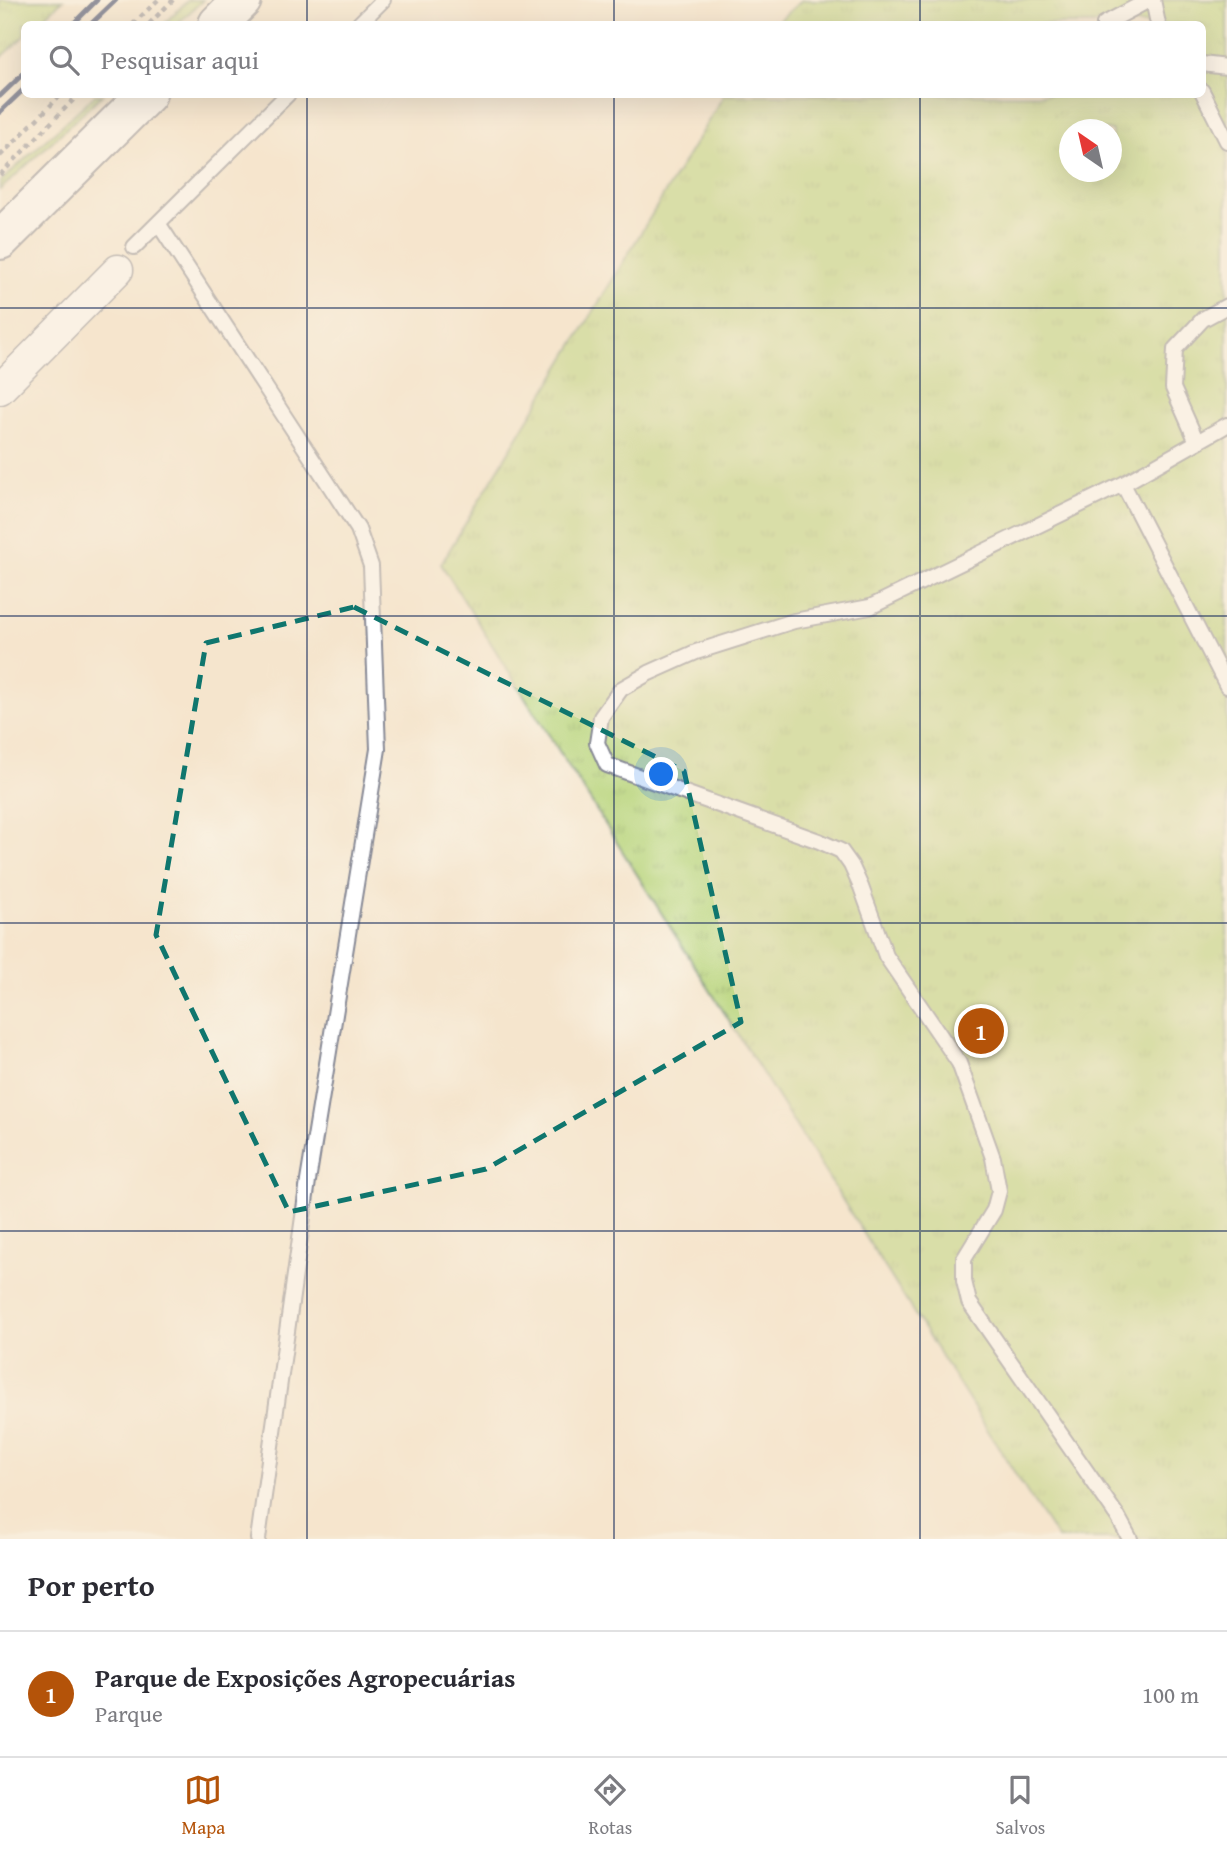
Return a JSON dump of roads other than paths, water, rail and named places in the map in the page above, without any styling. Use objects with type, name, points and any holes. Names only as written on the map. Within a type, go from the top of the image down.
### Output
[{"type":"highway","points":[[221,21],[242,0]]},
{"type":"highway","points":[[0,240],[143,98]]},
{"type":"street","points":[[0,389],[126,259]]},
{"type":"lane","points":[[362,21],[383,0]]},
{"type":"lane","points":[[1110,21],[1151,0],[1157,21]]},
{"type":"lane","points":[[1206,64],[1227,67]]},
{"type":"lane","points":[[126,259],[158,223],[284,98]]},
{"type":"lane","points":[[1206,98],[1227,141]]},
{"type":"lane","points":[[158,223],[358,529],[371,566],[378,749],[308,1181],[258,1539]]},
{"type":"lane","points":[[1197,442],[1173,388],[1175,349],[1203,319],[1227,306]]},
{"type":"lane","points":[[1130,1539],[1118,1517],[969,1302],[964,1281],[964,1259],[994,1210],[999,1191],[993,1158],[959,1063],[886,956],[851,865],[841,851],[819,841],[607,765],[597,743],[601,717],[621,689],[649,673],[696,652],[794,621],[870,607],[1123,484],[1227,425]]},
{"type":"lane","points":[[1123,484],[1227,686]]},
{"type":"railway","points":[[76,21],[97,0]]},
{"type":"railway","points":[[94,21],[116,0]]},
{"type":"railway","points":[[0,96],[21,76]]},
{"type":"railway","points":[[0,112],[21,92]]},
{"type":"place","name":"Parque de Exposições Agropecuárias","points":[[981,1031]]}]
